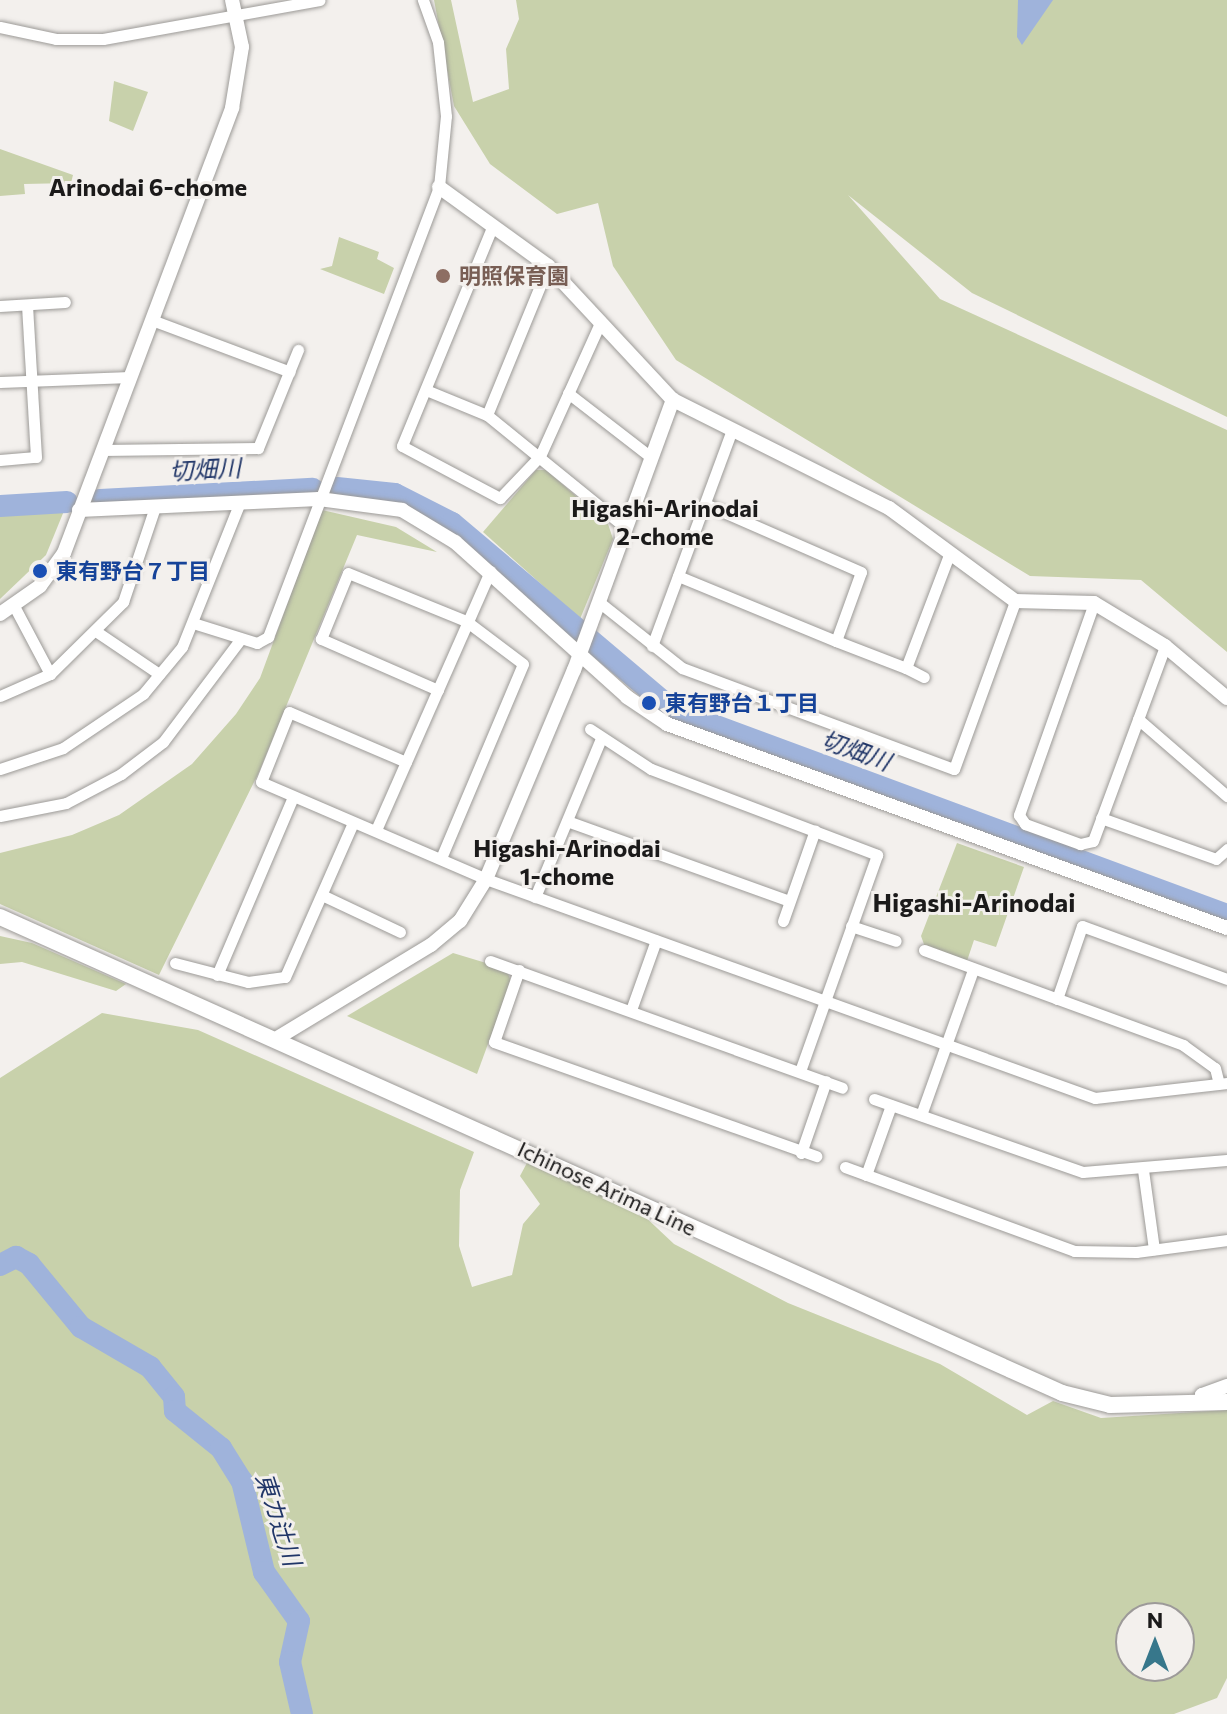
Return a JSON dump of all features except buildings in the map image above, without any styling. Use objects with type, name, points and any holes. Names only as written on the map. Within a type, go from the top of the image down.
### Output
[{"type":"main road","name":"Ichinose Arima Line","points":[[0,917],[279,1037],[1062,1393],[1110,1405],[1227,1402]]},
{"type":"street","points":[[0,27],[56,39],[103,39],[234,7],[320,0]]},
{"type":"street","points":[[193,623],[240,640],[268,637],[439,187],[446,116],[438,42],[423,0]]},
{"type":"street","points":[[0,614],[14,606],[55,568],[79,510],[236,97],[234,7]]},
{"type":"street","points":[[439,187],[548,266],[673,400],[731,433],[889,508],[1015,601],[1094,603],[1165,646],[1227,698]]},
{"type":"street","points":[[493,225],[402,446],[500,498],[540,456],[601,321]]},
{"type":"street","points":[[487,415],[548,266]]},
{"type":"street","points":[[0,306],[65,302]]},
{"type":"street","points":[[0,460],[36,457],[27,305]]},
{"type":"street","points":[[152,320],[290,372]]},
{"type":"street","points":[[102,450],[258,448],[298,350]]},
{"type":"street","points":[[0,382],[130,377]]},
{"type":"street","points":[[426,390],[487,415],[626,528]]},
{"type":"street","points":[[568,393],[652,458]]},
{"type":"street","points":[[279,1037],[431,945],[460,921],[486,879],[580,655],[673,400]]},
{"type":"street","points":[[652,646],[731,433]]},
{"type":"street","points":[[79,510],[319,499],[402,510],[490,571],[638,705],[686,732],[1227,928]]},
{"type":"street","points":[[0,769],[99,729],[159,674],[193,623],[240,502]]},
{"type":"street","points":[[705,504],[861,572],[836,641]]},
{"type":"street","points":[[0,696],[50,674],[97,632],[123,602],[155,507]]},
{"type":"street","points":[[906,668],[949,555]]},
{"type":"street","points":[[376,830],[490,571]]},
{"type":"street","points":[[438,690],[321,639],[348,573],[357,572],[466,621],[523,664],[441,858]]},
{"type":"street","points":[[678,576],[924,677]]},
{"type":"street","points":[[599,602],[682,668],[954,769],[1015,601]]},
{"type":"street","points":[[1094,603],[1019,815],[1025,824],[1080,844],[1093,841],[1165,646]]},
{"type":"street","points":[[14,606],[50,674]]},
{"type":"street","points":[[97,632],[159,674]]},
{"type":"street","points":[[0,816],[66,803],[121,774],[163,742],[240,640]]},
{"type":"street","points":[[406,762],[289,712],[261,782],[486,879],[1095,1098],[1223,1083],[1215,1068],[1183,1045],[924,950]]},
{"type":"street","points":[[1138,719],[1227,796]]},
{"type":"street","points":[[590,729],[600,741],[651,769],[877,855],[800,1071]]},
{"type":"street","points":[[535,897],[600,741]]},
{"type":"street","points":[[217,975],[293,797]]},
{"type":"street","points":[[1101,818],[1216,859],[1227,849]]},
{"type":"street","points":[[567,821],[789,901]]},
{"type":"street","points":[[175,963],[248,982],[285,977],[324,896],[353,823]]},
{"type":"street","points":[[783,921],[815,830]]},
{"type":"street","points":[[324,896],[400,932]]},
{"type":"street","points":[[851,926],[896,941]]},
{"type":"street","points":[[1057,999],[1082,926],[1227,979]]},
{"type":"street","points":[[631,1010],[656,940]]},
{"type":"street","points":[[490,961],[842,1088]]},
{"type":"street","points":[[519,970],[494,1042],[816,1156]]},
{"type":"street","points":[[921,1115],[973,970]]},
{"type":"street","points":[[801,1153],[826,1081]]},
{"type":"street","points":[[874,1099],[1083,1172],[1143,1170],[1227,1160]]},
{"type":"street","points":[[866,1175],[891,1105]]},
{"type":"street","points":[[845,1167],[1074,1251],[1154,1249],[1227,1240]]},
{"type":"street","points":[[1143,1170],[1154,1249]]},
{"type":"street","points":[[1201,1403],[1202,1395],[1227,1386]]},
{"type":"green space","points":[[434,0],[451,0],[473,102],[509,89],[506,49],[519,19],[516,0],[1227,0],[1227,417],[972,293],[848,195],[940,299],[1227,430],[1227,652],[1141,580],[1030,576],[676,360],[613,266],[598,203],[557,214],[490,164],[454,106]]},
{"type":"green space","points":[[114,81],[148,92],[133,131],[109,121]]},
{"type":"green space","points":[[0,149],[73,175],[71,183],[24,184],[25,194],[0,196]]},
{"type":"green space","points":[[339,237],[379,252],[377,259],[394,268],[384,294],[320,269],[332,266]]},
{"type":"green space","points":[[536,470],[546,470],[608,524],[613,539],[580,619],[483,532]]},
{"type":"green space","points":[[66,506],[46,555],[0,599],[0,509]]},
{"type":"green space","points":[[322,510],[396,527],[437,552],[357,535],[259,772],[159,975],[0,904],[0,853],[72,835],[119,815],[192,764],[236,714],[260,678]]},
{"type":"green space","points":[[957,843],[1024,867],[996,947],[974,940],[967,961],[925,947],[921,936]]},
{"type":"green space","points":[[0,936],[32,943],[126,984],[116,991],[22,962],[0,964]]},
{"type":"green space","points":[[453,953],[506,969],[511,981],[477,1074],[347,1016]]},
{"type":"green space","points":[[102,1013],[198,1030],[474,1152],[460,1190],[459,1246],[472,1287],[512,1275],[523,1224],[540,1204],[520,1176],[529,1159],[640,1212],[674,1244],[788,1303],[940,1364],[1027,1415],[1053,1401],[1101,1418],[1227,1410],[1227,1678],[1217,1698],[1174,1714],[0,1714],[0,1078]]},
{"type":"water","points":[[1018,0],[1053,0],[1022,45],[1017,37]]},
{"type":"waterway","name":"切畑川","points":[[337,488],[395,494],[452,523],[673,710],[1227,915]]},
{"type":"waterway","name":"切畑川","points":[[100,500],[313,489]]},
{"type":"waterway","name":"切畑川","points":[[0,506],[67,502]]},
{"type":"waterway","name":"東カ辻川","points":[[0,1265],[16,1257],[29,1264],[81,1327],[150,1367],[174,1397],[175,1411],[221,1448],[242,1481],[264,1572],[299,1621],[290,1662],[302,1714]]},
{"type":"place","name":"明照保育園","points":[[443,276]]},
{"type":"place","name":"東有野台７丁目","points":[[40,571]]},
{"type":"place","name":"東有野台１丁目","points":[[649,703]]},
{"type":"district","name":"Arinodai 6-chome","points":[[148,187]]},
{"type":"district","name":"Higashi-Arinodai 2-chome","points":[[665,522]]},
{"type":"district","name":"Higashi-Arinodai 1-chome","points":[[567,862]]},
{"type":"district","name":"Higashi-Arinodai","points":[[974,902]]}]
